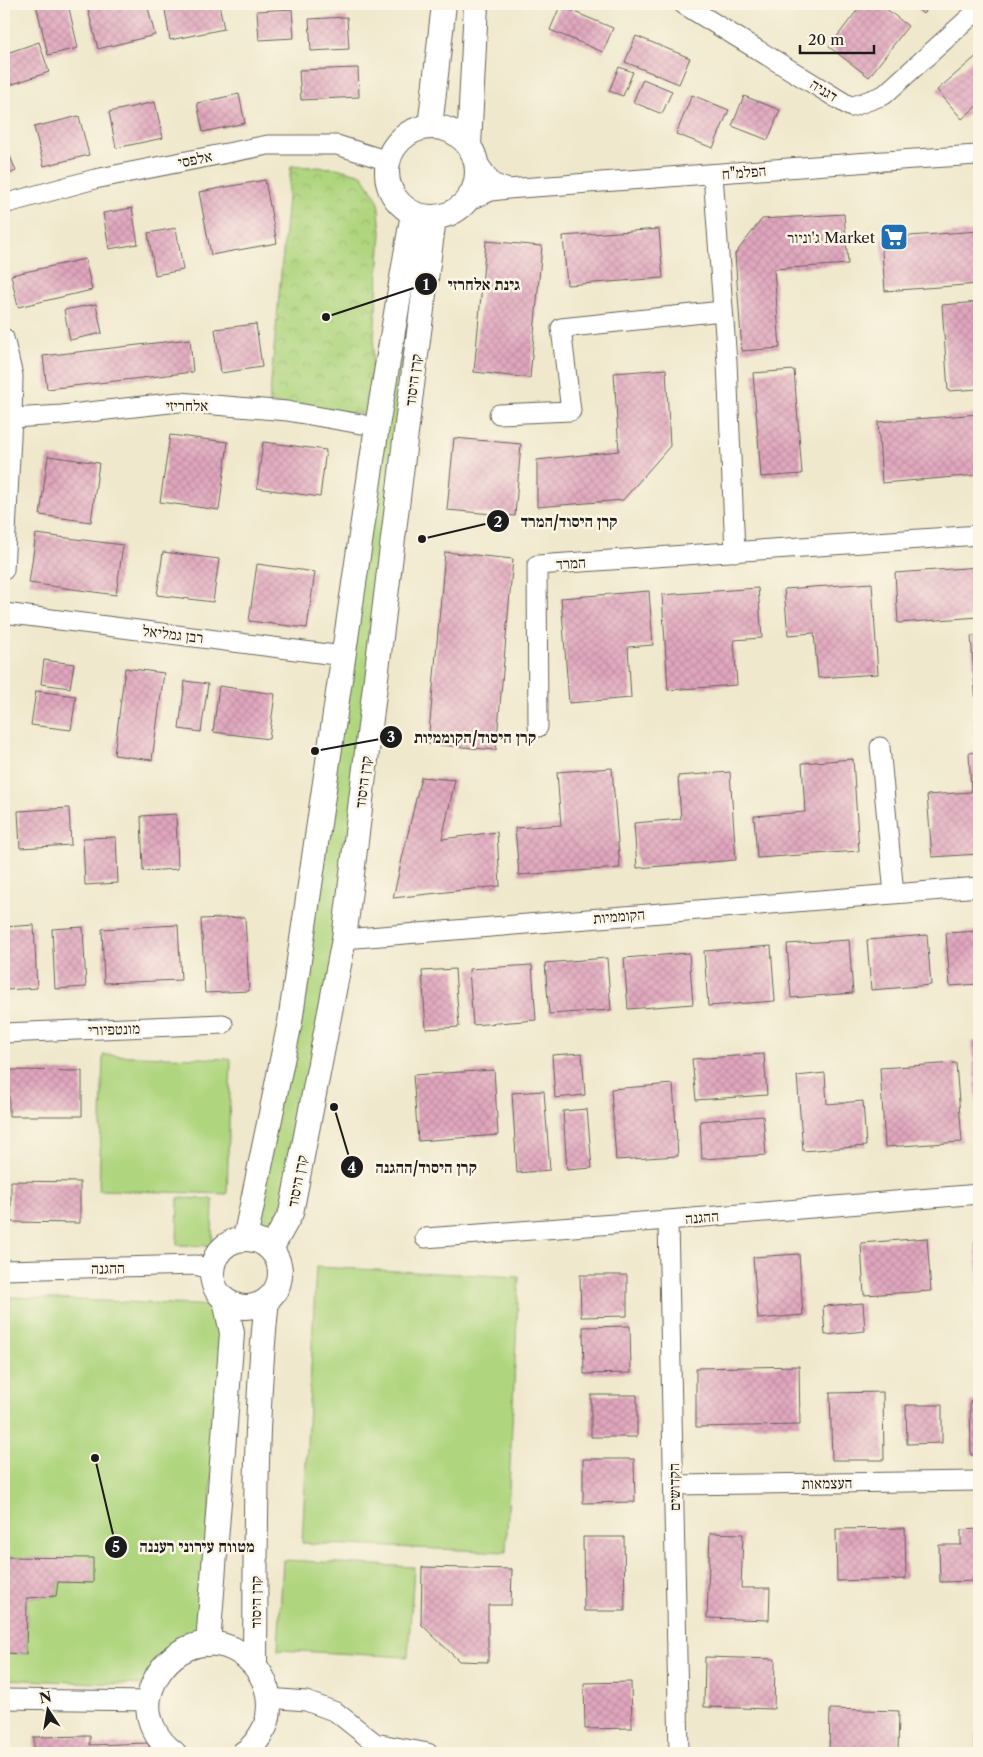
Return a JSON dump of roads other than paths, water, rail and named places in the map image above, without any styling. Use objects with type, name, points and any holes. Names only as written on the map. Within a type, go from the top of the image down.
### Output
[{"type":"street","points":[[430,127],[444,4]]},
{"type":"street","points":[[476,4],[473,153],[478,174],[475,188],[468,200],[458,209],[447,215],[424,216],[402,207],[394,197],[389,186],[387,174],[388,161],[394,148],[403,137],[416,130],[430,127],[445,129],[459,135],[473,153],[492,183],[508,189]]},
{"type":"street","name":"דגניה","points":[[682,4],[851,107],[884,95],[979,9]]},
{"type":"street","name":"אלפסי","points":[[4,204],[95,179],[268,145],[337,145],[388,161]]},
{"type":"street","name":"הפלמ\"ח","points":[[468,200],[491,191],[508,189],[713,175],[856,162],[979,156]]},
{"type":"street","points":[[713,175],[726,362],[735,552]]},
{"type":"street","name":"קרן היסוד","points":[[245,1239],[290,1022],[377,426],[424,216]]},
{"type":"street","name":"קרן היסוד","points":[[271,1249],[291,1213],[344,939],[408,417],[424,216]]},
{"type":"street","points":[[499,414],[572,411],[561,328],[722,311]]},
{"type":"street","points":[[4,338],[13,376],[4,570]]},
{"type":"street","name":"אלחריזי","points":[[12,418],[62,415],[179,402],[287,411],[361,424]]},
{"type":"street","name":"המרד","points":[[538,727],[538,565],[979,535]]},
{"type":"street","name":"רבן גמליאל","points":[[4,613],[343,656]]},
{"type":"street","points":[[880,747],[894,894]]},
{"type":"street","name":"הקוממיות","points":[[344,939],[979,887]]},
{"type":"street","name":"מונטפיורי","points":[[4,1034],[223,1024]]},
{"type":"street","name":"ההגנה","points":[[425,1238],[979,1194]]},
{"type":"street","name":"הקדושים","points":[[668,1220],[679,1753]]},
{"type":"street","points":[[240,1238],[251,1238],[262,1242],[271,1249],[277,1258],[280,1275],[275,1291],[267,1300],[257,1305],[246,1307],[224,1300],[212,1282],[211,1270],[214,1259],[220,1249],[229,1242],[240,1238]]},
{"type":"street","name":"ההגנה","points":[[4,1270],[196,1265],[211,1270]]},
{"type":"street","points":[[208,1644],[232,1333],[224,1300]]},
{"type":"street","name":"קרן היסוד","points":[[255,1665],[256,1495],[267,1300]]},
{"type":"street","name":"העצמאות","points":[[674,1485],[979,1480]]},
{"type":"street","points":[[168,1751],[156,1734],[150,1718],[148,1700],[152,1683],[161,1667],[174,1655],[190,1647],[208,1644],[226,1646],[242,1654],[255,1665],[265,1682],[270,1701],[268,1720],[260,1738],[244,1753]]},
{"type":"street","points":[[269,1698],[306,1701],[336,1712],[375,1743],[428,1753]]},
{"type":"street","points":[[4,1699],[148,1700]]},
{"type":"place","name":"ג'וניור Market","points":[[894,237]]},
{"type":"place","name":"גינת אלחרזי","points":[[326,317]]},
{"type":"place","name":"קרן היסוד/המרד","points":[[422,539]]},
{"type":"place","name":"קרן היסוד/הקוממיות","points":[[315,751]]},
{"type":"place","name":"קרן היסוד/ההגנה","points":[[334,1107]]},
{"type":"place","name":"מטווח עירוני רעננה","points":[[95,1458]]}]
